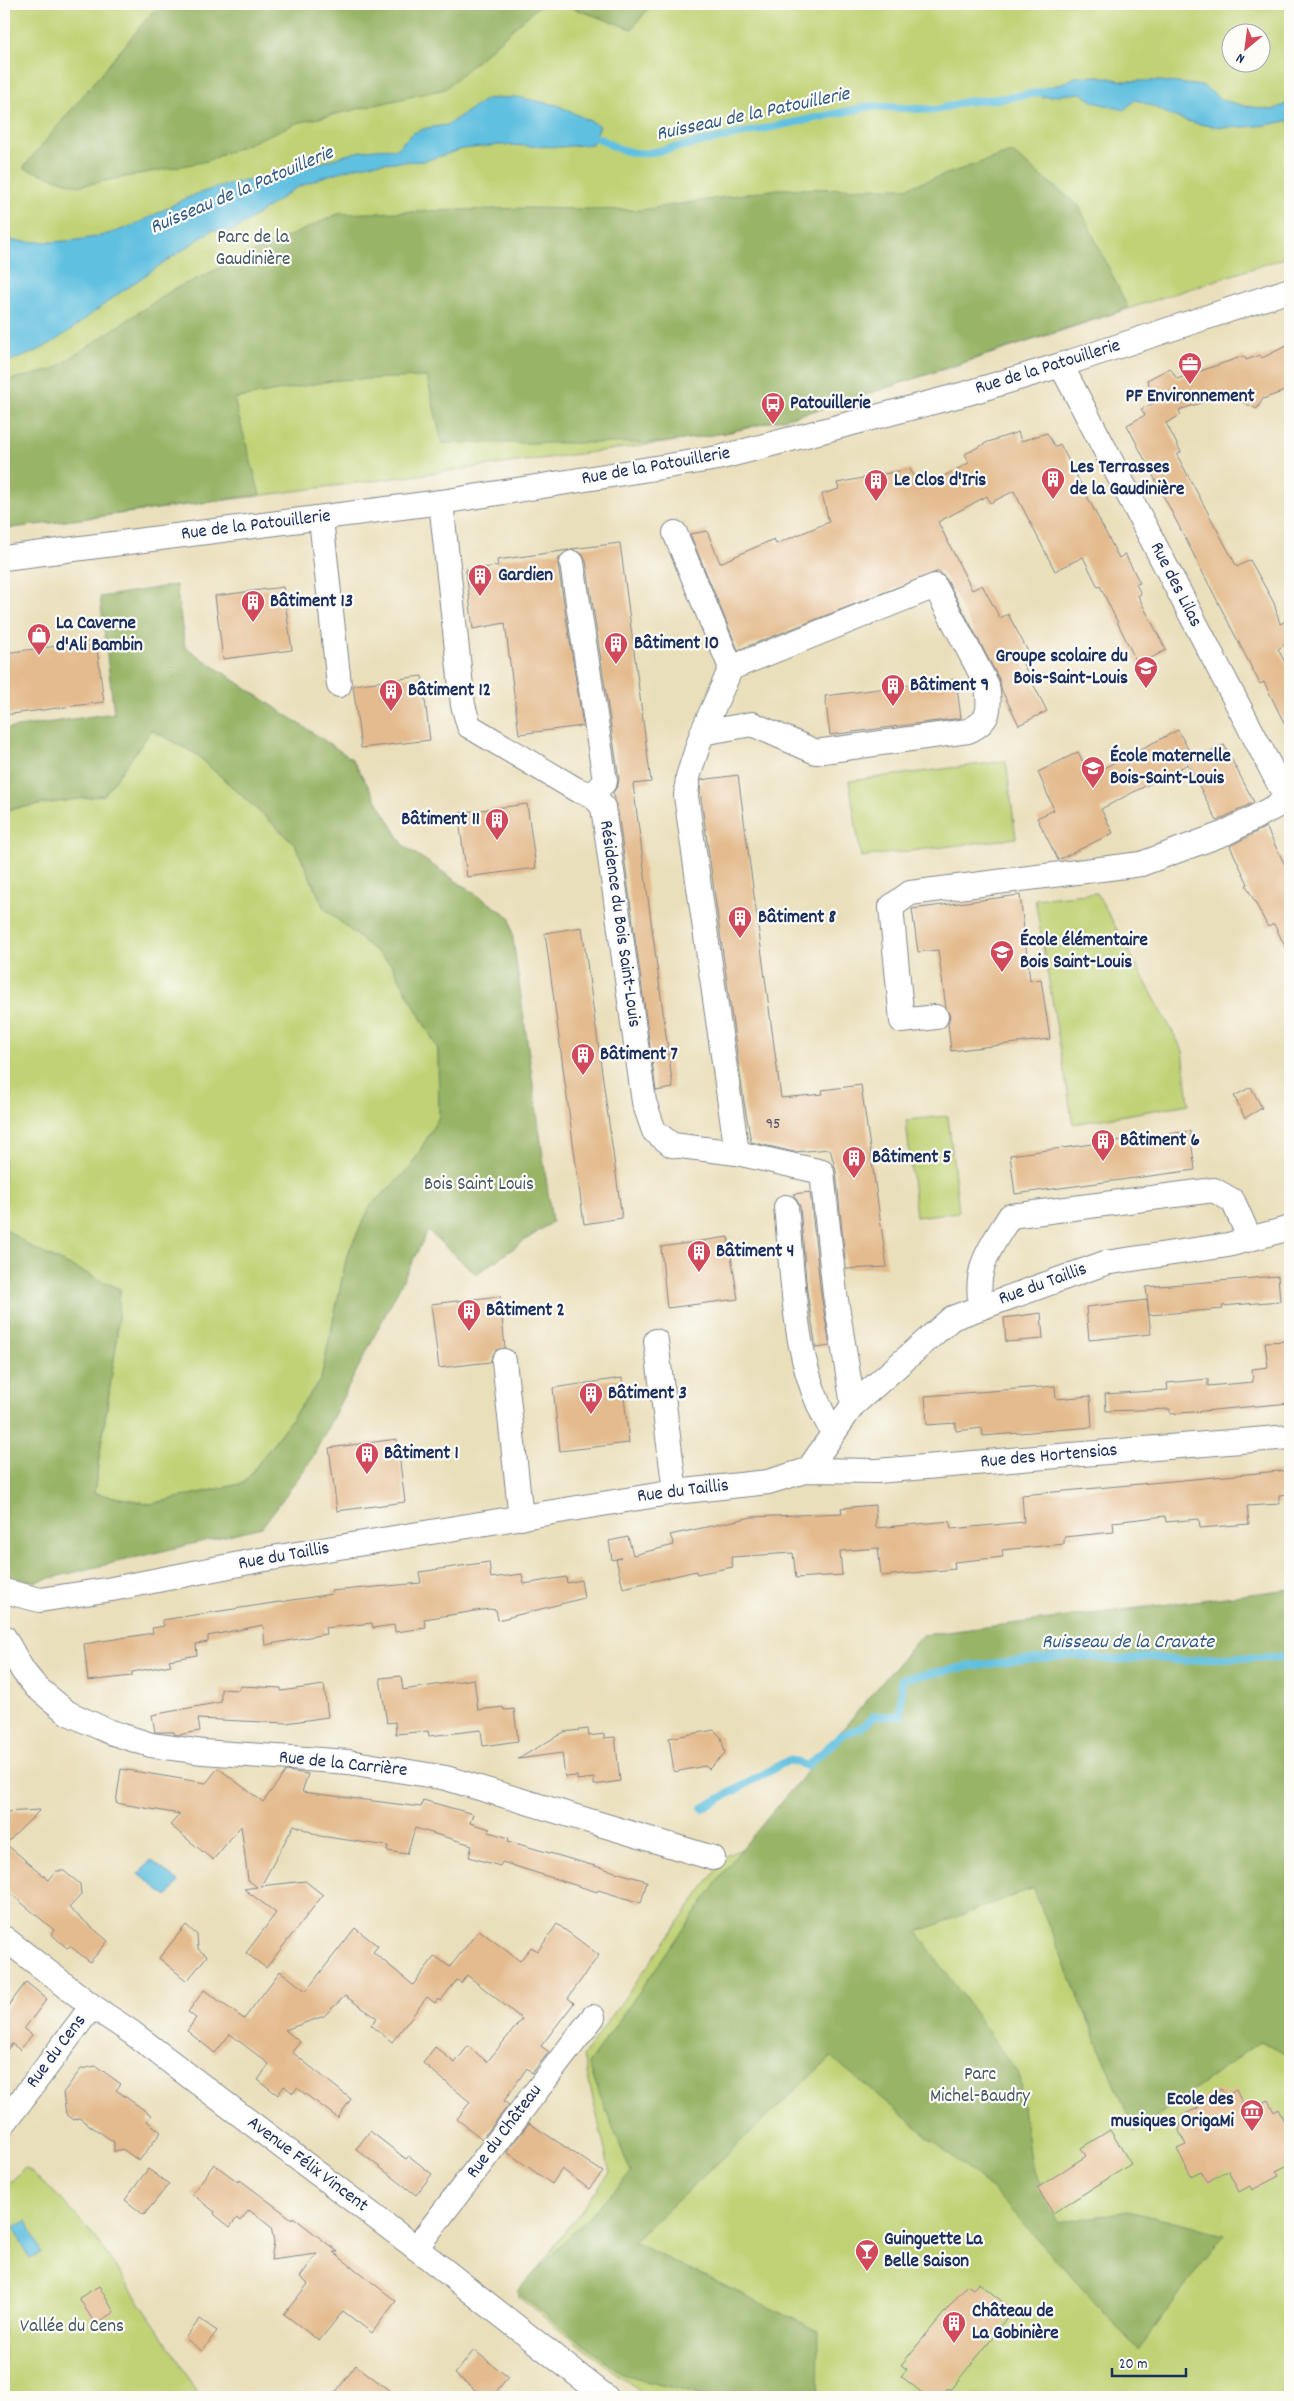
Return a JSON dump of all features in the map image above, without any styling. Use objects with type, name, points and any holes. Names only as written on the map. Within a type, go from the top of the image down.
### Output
[{"type":"street","name":"Rue de la Patouillerie","points":[[4,558],[205,531],[321,519],[718,458],[959,396],[1062,365],[1290,290]]},
{"type":"street","name":"Rue des Lilas","points":[[1062,365],[1289,802]]},
{"type":"street","name":"Résidence du Bois Saint-Louis","points":[[441,502],[462,705],[469,726],[577,790],[592,795],[603,806],[644,1102],[654,1131],[672,1145],[737,1153],[822,1172],[835,1294],[853,1404]]},
{"type":"street","points":[[321,519],[339,685]]},
{"type":"street","points":[[675,533],[730,668]]},
{"type":"street","points":[[572,563],[605,781],[592,795]]},
{"type":"street","points":[[702,733],[752,724],[816,752],[968,731],[979,727],[986,718],[989,703],[987,686],[935,586],[730,668],[702,733],[688,777],[686,796],[737,1153]]},
{"type":"street","points":[[936,1018],[902,1021],[891,907],[910,893],[1141,864],[1225,833],[1289,802]]},
{"type":"street","points":[[981,1307],[978,1291],[984,1258],[1010,1216],[1214,1190],[1233,1201],[1245,1228],[1247,1240]]},
{"type":"street","points":[[786,1207],[802,1358],[821,1413],[833,1432]]},
{"type":"street","name":"Rue du Taillis","points":[[4,1591],[40,1600],[112,1589],[260,1560],[675,1492],[768,1482],[808,1470],[853,1404],[952,1318],[1105,1263],[1228,1245],[1290,1228]]},
{"type":"street","points":[[656,1340],[675,1492]]},
{"type":"street","points":[[504,1361],[521,1518]]},
{"type":"street","name":"Rue des Hortensias","points":[[808,1470],[877,1471],[1290,1437]]},
{"type":"street","name":"Rue de la Carrière","points":[[4,1637],[23,1671],[32,1681],[68,1713],[110,1732],[152,1745],[203,1752],[349,1762],[446,1778],[713,1858]]},
{"type":"street","name":"Avenue Félix Vincent","points":[[4,1938],[416,2248],[606,2397]]},
{"type":"street","name":"Rue du Cens","points":[[4,2122],[92,2006]]},
{"type":"street","name":"Rue du Château","points":[[416,2248],[593,2017]]},
{"type":"green space","name":"Parc de la Gaudinière","points":[[4,4],[1290,4],[1290,256],[825,408],[730,432],[663,443],[4,529]]},
{"type":"green space","points":[[159,4],[541,4],[445,89],[297,123],[207,161],[79,186],[23,168]]},
{"type":"green space","points":[[561,4],[652,4],[632,29]]},
{"type":"green space","points":[[1011,152],[1079,206],[1128,308],[825,408],[730,432],[663,443],[442,443],[427,377],[336,380],[234,399],[260,495],[4,529],[4,381],[53,370],[172,290],[338,214],[526,208],[641,210],[778,189],[906,188]]},
{"type":"green space","name":"Bois Saint Louis","points":[[176,585],[185,647],[352,759],[404,846],[510,917],[552,1222],[476,1274],[428,1231],[310,1462],[262,1527],[34,1582],[4,1574],[4,1228],[34,1249],[120,1289],[116,1346],[94,1493],[151,1504],[244,1483],[321,1379],[347,1255],[371,1205],[410,1168],[439,1117],[438,1049],[392,965],[324,908],[295,844],[196,754],[152,730],[104,795],[4,810],[4,729],[114,713],[100,597]]},
{"type":"green space","points":[[152,730],[196,754],[295,844],[324,908],[392,965],[438,1049],[439,1117],[410,1168],[371,1205],[347,1255],[321,1379],[244,1483],[151,1504],[94,1493],[116,1346],[120,1289],[34,1249],[4,1228],[4,810],[104,795]]},
{"type":"green space","points":[[1006,761],[1016,838],[861,857],[849,781]]},
{"type":"green space","points":[[1097,893],[1183,1051],[1189,1104],[1073,1124],[1035,899]]},
{"type":"green space","points":[[948,1116],[959,1212],[916,1217],[906,1120]]},
{"type":"green space","points":[[1290,1589],[1290,2056],[1260,2042],[1135,2132],[1033,1888],[917,1932],[1019,2075],[1030,2161],[1058,2223],[1128,2211],[1224,2234],[1138,2350],[992,2189],[831,2057],[633,2242],[819,2331],[818,2397],[708,2397],[626,2376],[516,2292],[631,2173],[588,2064],[734,1858],[922,1635]]},
{"type":"green space","name":"Parc Michel-Baudry","points":[[1290,1707],[1290,2397],[647,2397],[517,2296],[610,2172],[583,2056],[727,1855],[922,1774]]},
{"type":"green space","name":"Vallée du Cens","points":[[25,2167],[58,2196],[95,2237],[174,2353],[199,2397],[4,2397],[4,2186],[13,2180]]},
{"type":"water","points":[[1099,76],[1123,81],[1160,81],[1203,86],[1222,100],[1273,110],[1290,102],[1290,120],[1249,127],[1219,127],[1178,118],[1135,100],[1124,110],[1094,102],[1081,93],[1042,97],[1043,88],[1062,84],[1075,77]]},
{"type":"water","name":"Ruisseau de la Patouillerie","points":[[516,97],[557,105],[600,126],[592,144],[560,147],[500,145],[463,149],[424,161],[376,163],[320,178],[294,189],[235,230],[225,232],[212,230],[126,288],[62,336],[35,352],[4,362],[4,240],[68,241],[116,232],[191,196],[213,189],[240,181],[307,167],[362,151],[396,149],[413,133],[427,128],[447,125],[486,99]]},
{"type":"water","points":[[151,1860],[179,1882],[167,1897],[139,1874]]},
{"type":"water","points":[[27,2221],[41,2253],[29,2258],[14,2227]]},
{"type":"building","points":[[1290,344],[1290,389],[1263,399],[1257,409],[1226,395],[1179,410],[1181,415],[1166,423],[1181,452],[1177,455],[1237,567],[1250,560],[1274,603],[1280,624],[1290,619],[1290,642],[1278,649],[1290,672],[1290,735],[1264,682],[1260,684],[1127,425],[1145,415],[1141,409],[1154,403],[1152,398],[1155,396],[1147,380],[1170,368],[1177,379],[1244,356],[1246,360],[1260,355],[1262,358]]},
{"type":"building","points":[[1018,432],[1021,441],[1047,433],[1055,447],[1060,444],[1119,558],[1125,554],[1140,583],[1136,584],[1141,594],[1138,596],[1166,650],[1138,665],[1100,586],[1098,587],[1083,557],[1055,571],[1014,491],[990,503],[987,496],[938,522],[972,590],[982,585],[1000,618],[1008,614],[1032,659],[1023,664],[1047,711],[1019,725],[1002,691],[999,679],[947,580],[939,571],[738,650],[690,534],[707,531],[720,563],[774,539],[776,544],[829,522],[822,494],[839,489],[837,483],[910,469],[920,488],[969,463],[965,454],[988,442]]},
{"type":"building","points":[[620,543],[651,782],[633,784],[673,1088],[656,1091],[617,805],[613,793],[619,779],[586,561],[582,554],[571,549]]},
{"type":"building","points":[[569,550],[559,558],[558,565],[583,726],[519,734],[505,623],[473,629],[466,570],[498,566],[497,560]]},
{"type":"building","name":"Bâtiment 13","points":[[283,587],[292,650],[223,659],[215,596]]},
{"type":"building","points":[[96,641],[104,702],[4,715],[4,653]]},
{"type":"building","name":"Bâtiment 12","points":[[422,676],[430,740],[361,748],[353,685]]},
{"type":"building","name":"Bâtiment 9","points":[[956,679],[961,718],[830,735],[825,696]]},
{"type":"building","name":"École maternelle Bois-Saint-Louis","points":[[1178,730],[1194,760],[1224,745],[1254,802],[1217,821],[1188,764],[1101,809],[1113,833],[1058,860],[1037,818],[1054,810],[1038,772],[1078,752],[1090,775]]},
{"type":"building","points":[[738,775],[781,1098],[823,1094],[822,1090],[861,1085],[887,1267],[846,1269],[836,1171],[830,1149],[794,1152],[751,1142],[700,791],[701,780]]},
{"type":"building","name":"Bâtiment 11","points":[[527,804],[536,868],[467,877],[458,813]]},
{"type":"building","points":[[1266,827],[1285,865],[1290,862],[1290,956],[1274,924],[1268,927],[1246,885],[1248,884],[1230,846]]},
{"type":"building","name":"École élémentaire Bois Saint-Louis","points":[[1020,895],[1030,981],[1041,979],[1050,1039],[951,1051],[948,1024],[950,1015],[946,1008],[938,950],[918,952],[912,909]]},
{"type":"building","name":"Bâtiment 7","points":[[582,927],[622,1218],[584,1224],[545,933]]},
{"type":"building","points":[[1251,1087],[1262,1108],[1245,1118],[1234,1096]]},
{"type":"building","name":"Bâtiment 6","points":[[1190,1131],[1195,1170],[1015,1194],[1010,1155]]},
{"type":"building","points":[[810,1192],[821,1295],[830,1346],[816,1348],[807,1292],[800,1206],[793,1194]]},
{"type":"building","name":"Bâtiment 4","points":[[728,1237],[738,1299],[667,1308],[661,1247]]},
{"type":"building","points":[[1278,1276],[1280,1301],[1222,1306],[1223,1309],[1149,1315],[1146,1287]]},
{"type":"building","name":"Bâtiment 2","points":[[500,1296],[505,1348],[496,1350],[490,1362],[439,1368],[431,1304]]},
{"type":"building","points":[[1147,1300],[1151,1334],[1089,1340],[1086,1307]]},
{"type":"building","points":[[1041,1313],[1043,1339],[1006,1342],[1004,1318]]},
{"type":"building","points":[[1290,1341],[1290,1403],[1170,1414],[1170,1409],[1106,1411],[1105,1394],[1168,1390],[1167,1383],[1208,1379],[1208,1386],[1253,1382],[1252,1369],[1268,1367],[1265,1342]]},
{"type":"building","name":"Bâtiment 3","points":[[622,1378],[629,1443],[560,1451],[553,1388]]},
{"type":"building","points":[[1055,1386],[1056,1399],[1090,1396],[1092,1427],[983,1436],[982,1428],[956,1431],[956,1423],[927,1425],[925,1396]]},
{"type":"building","name":"Bâtiment 1","points":[[397,1439],[405,1502],[337,1511],[329,1448]]},
{"type":"building","points":[[1290,1470],[1290,1494],[1279,1495],[1280,1504],[1247,1506],[1249,1524],[1200,1528],[1199,1519],[1166,1522],[1165,1516],[1113,1522],[1114,1532],[1064,1537],[1064,1544],[1002,1550],[1003,1557],[954,1562],[955,1569],[881,1576],[878,1548],[840,1551],[842,1575],[796,1578],[793,1553],[731,1557],[733,1567],[697,1574],[696,1571],[623,1588],[616,1559],[612,1560],[609,1541],[628,1537],[633,1555],[674,1545],[670,1535],[752,1517],[842,1513],[841,1508],[875,1505],[876,1528],[950,1521],[951,1529],[1024,1522],[1022,1495]]},
{"type":"building","points":[[489,1562],[491,1578],[522,1574],[524,1584],[566,1577],[567,1583],[581,1580],[584,1598],[498,1620],[496,1610],[489,1609],[424,1619],[426,1628],[395,1632],[394,1625],[373,1628],[372,1623],[325,1628],[326,1634],[265,1645],[263,1625],[208,1636],[208,1642],[196,1644],[197,1655],[169,1660],[171,1665],[132,1672],[132,1676],[88,1681],[84,1644],[153,1633],[152,1628],[164,1626],[162,1620],[332,1594],[331,1591],[421,1583],[419,1572]]},
{"type":"building","points":[[401,1676],[403,1690],[474,1679],[478,1710],[503,1707],[504,1710],[514,1709],[518,1741],[483,1746],[481,1730],[429,1736],[428,1731],[396,1734],[395,1722],[387,1723],[380,1678]]},
{"type":"building","points":[[324,1685],[328,1717],[286,1723],[198,1719],[200,1731],[178,1735],[174,1734],[174,1732],[155,1732],[152,1715],[221,1702],[221,1689],[238,1690],[241,1686],[281,1688],[281,1691]]},
{"type":"building","points":[[588,1729],[589,1736],[604,1734],[604,1738],[615,1737],[620,1781],[594,1785],[594,1778],[577,1780],[577,1776],[565,1777],[562,1753],[518,1759],[564,1732]]},
{"type":"building","points":[[714,1730],[721,1737],[725,1753],[709,1769],[705,1766],[674,1772],[669,1738]]},
{"type":"building","points":[[218,1768],[263,1802],[286,1771],[308,1774],[302,1792],[421,1807],[423,1800],[473,1814],[470,1823],[490,1829],[489,1832],[509,1838],[508,1841],[647,1881],[641,1903],[598,1890],[597,1892],[502,1862],[500,1866],[469,1857],[472,1845],[415,1828],[407,1854],[387,1851],[388,1846],[320,1836],[294,1825],[261,1886],[305,1881],[323,1895],[266,1968],[246,1953],[276,1913],[244,1889],[257,1887],[248,1880],[241,1826],[213,1860],[170,1825],[180,1814],[116,1803],[121,1769],[206,1783]]},
{"type":"building","points":[[40,1810],[6,1844],[49,1880],[56,1871],[64,1871],[80,1884],[81,1895],[69,1908],[108,1941],[90,1962],[70,1946],[67,1948],[51,1934],[54,1930],[4,1888],[4,1812]]},
{"type":"building","points":[[557,1924],[599,1955],[568,1998],[574,2003],[541,2046],[549,2052],[532,2073],[527,2068],[504,2101],[509,2105],[482,2139],[457,2119],[470,2102],[423,2063],[435,2047],[455,2063],[468,2046],[487,2062],[522,2019],[467,1975],[461,1983],[457,1980],[440,2001],[438,1999],[435,2003],[427,1997],[392,2042],[371,2025],[377,2018],[345,1996],[324,2016],[285,2030],[300,2042],[292,2052],[351,2099],[338,2118],[297,2088],[293,2093],[284,2086],[278,2095],[258,2080],[269,2064],[230,2034],[215,2053],[187,2031],[196,2018],[188,2012],[204,1990],[244,2019],[280,1971],[306,1991],[355,1928],[378,1946],[373,1952],[413,1985],[435,1956],[450,1967],[479,1930],[520,1961],[531,1947],[538,1951]]},
{"type":"building","points":[[186,1925],[197,1935],[198,1949],[207,1956],[187,1981],[159,1958]]},
{"type":"building","points":[[26,1982],[47,1999],[24,2029],[32,2035],[20,2050],[12,2044],[4,2054],[4,2012]]},
{"type":"building","points":[[96,2066],[121,2084],[116,2090],[151,2115],[147,2121],[161,2132],[139,2161],[124,2150],[114,2152],[114,2142],[79,2118],[74,2120],[66,2114],[63,2093],[81,2069]]},
{"type":"building","points":[[1221,2089],[1225,2096],[1236,2090],[1246,2111],[1268,2100],[1274,2112],[1278,2109],[1290,2133],[1290,2164],[1276,2171],[1279,2176],[1252,2190],[1250,2186],[1239,2192],[1228,2170],[1207,2182],[1201,2171],[1191,2176],[1177,2149],[1186,2145],[1179,2131],[1183,2115],[1198,2108],[1195,2102]]},
{"type":"building","points":[[529,2123],[603,2172],[589,2189],[562,2169],[552,2184],[507,2152]]},
{"type":"building","points":[[1110,2130],[1131,2164],[1053,2213],[1037,2188],[1086,2156],[1081,2148]]},
{"type":"building","points":[[370,2131],[406,2159],[409,2156],[432,2174],[416,2195],[356,2149]]},
{"type":"building","points":[[214,2164],[238,2182],[240,2180],[292,2219],[293,2217],[338,2252],[333,2252],[396,2301],[372,2333],[343,2311],[319,2341],[284,2314],[308,2284],[300,2277],[317,2254],[271,2260],[274,2242],[271,2227],[249,2210],[240,2221],[237,2218],[230,2227],[214,2214],[215,2212],[192,2194]]},
{"type":"building","points":[[148,2169],[169,2184],[144,2215],[125,2200]]},
{"type":"building","name":"Château de La Gobinière","points":[[979,2283],[1013,2310],[1000,2326],[1001,2328],[950,2390],[948,2388],[941,2397],[927,2397],[901,2376],[907,2369],[901,2365],[967,2285],[973,2289]]},
{"type":"building","points":[[99,2286],[114,2312],[95,2324],[79,2298]]},
{"type":"building","points":[[200,2319],[217,2331],[202,2351],[185,2338]]},
{"type":"building","points":[[474,2350],[508,2377],[492,2397],[484,2397],[455,2374]]},
{"type":"building","points":[[356,2365],[398,2397],[332,2397]]},
{"type":"waterway","name":"Ruisseau de la Patouillerie","points":[[588,137],[600,139],[625,151],[649,153],[872,106],[936,110],[964,102],[1006,98],[1053,90]]},
{"type":"waterway","name":"Ruisseau de la Cravate","points":[[703,1808],[789,1760],[807,1766],[842,1735],[862,1727],[874,1716],[900,1716],[902,1679],[970,1666],[1074,1655],[1114,1660],[1150,1657],[1184,1661],[1211,1658],[1290,1657]]},
{"type":"place","name":"PF Environnement","points":[[1190,385]]},
{"type":"place","name":"Patouillerie","points":[[773,425]]},
{"type":"place","name":"Les Terrasses de la Gaudinière","points":[[1053,500]]},
{"type":"place","name":"Le Clos d'Iris","points":[[876,502]]},
{"type":"place","name":"Gardien","points":[[480,597]]},
{"type":"place","name":"Bâtiment 13","points":[[253,623]]},
{"type":"place","name":"La Caverne d'Ali Bambin","points":[[39,656]]},
{"type":"place","name":"Bâtiment 10","points":[[616,665]]},
{"type":"place","name":"Groupe scolaire du Bois-Saint-Louis","points":[[1146,689]]},
{"type":"place","name":"Bâtiment 9","points":[[893,707]]},
{"type":"place","name":"Bâtiment 12","points":[[391,712]]},
{"type":"place","name":"École maternelle Bois-Saint-Louis","points":[[1093,789]]},
{"type":"place","name":"Bâtiment 11","points":[[497,841]]},
{"type":"place","name":"Bâtiment 8","points":[[740,939]]},
{"type":"place","name":"École élémentaire Bois Saint-Louis","points":[[1002,973]]},
{"type":"place","name":"Bâtiment 7","points":[[583,1076]]},
{"type":"place","name":"Bâtiment 6","points":[[1103,1162]]},
{"type":"place","name":"Bâtiment 5","points":[[854,1179]]},
{"type":"place","name":"Bâtiment 4","points":[[699,1273]]},
{"type":"place","name":"Bâtiment 2","points":[[469,1332]]},
{"type":"place","name":"Bâtiment 3","points":[[591,1415]]},
{"type":"place","name":"Bâtiment 1","points":[[367,1475]]},
{"type":"place","name":"Ecole des musiques OrigaMi","points":[[1252,2132]]},
{"type":"place","name":"Guinguette La Belle Saison","points":[[867,2272]]},
{"type":"place","name":"Château de La Gobinière","points":[[954,2344]]}]
